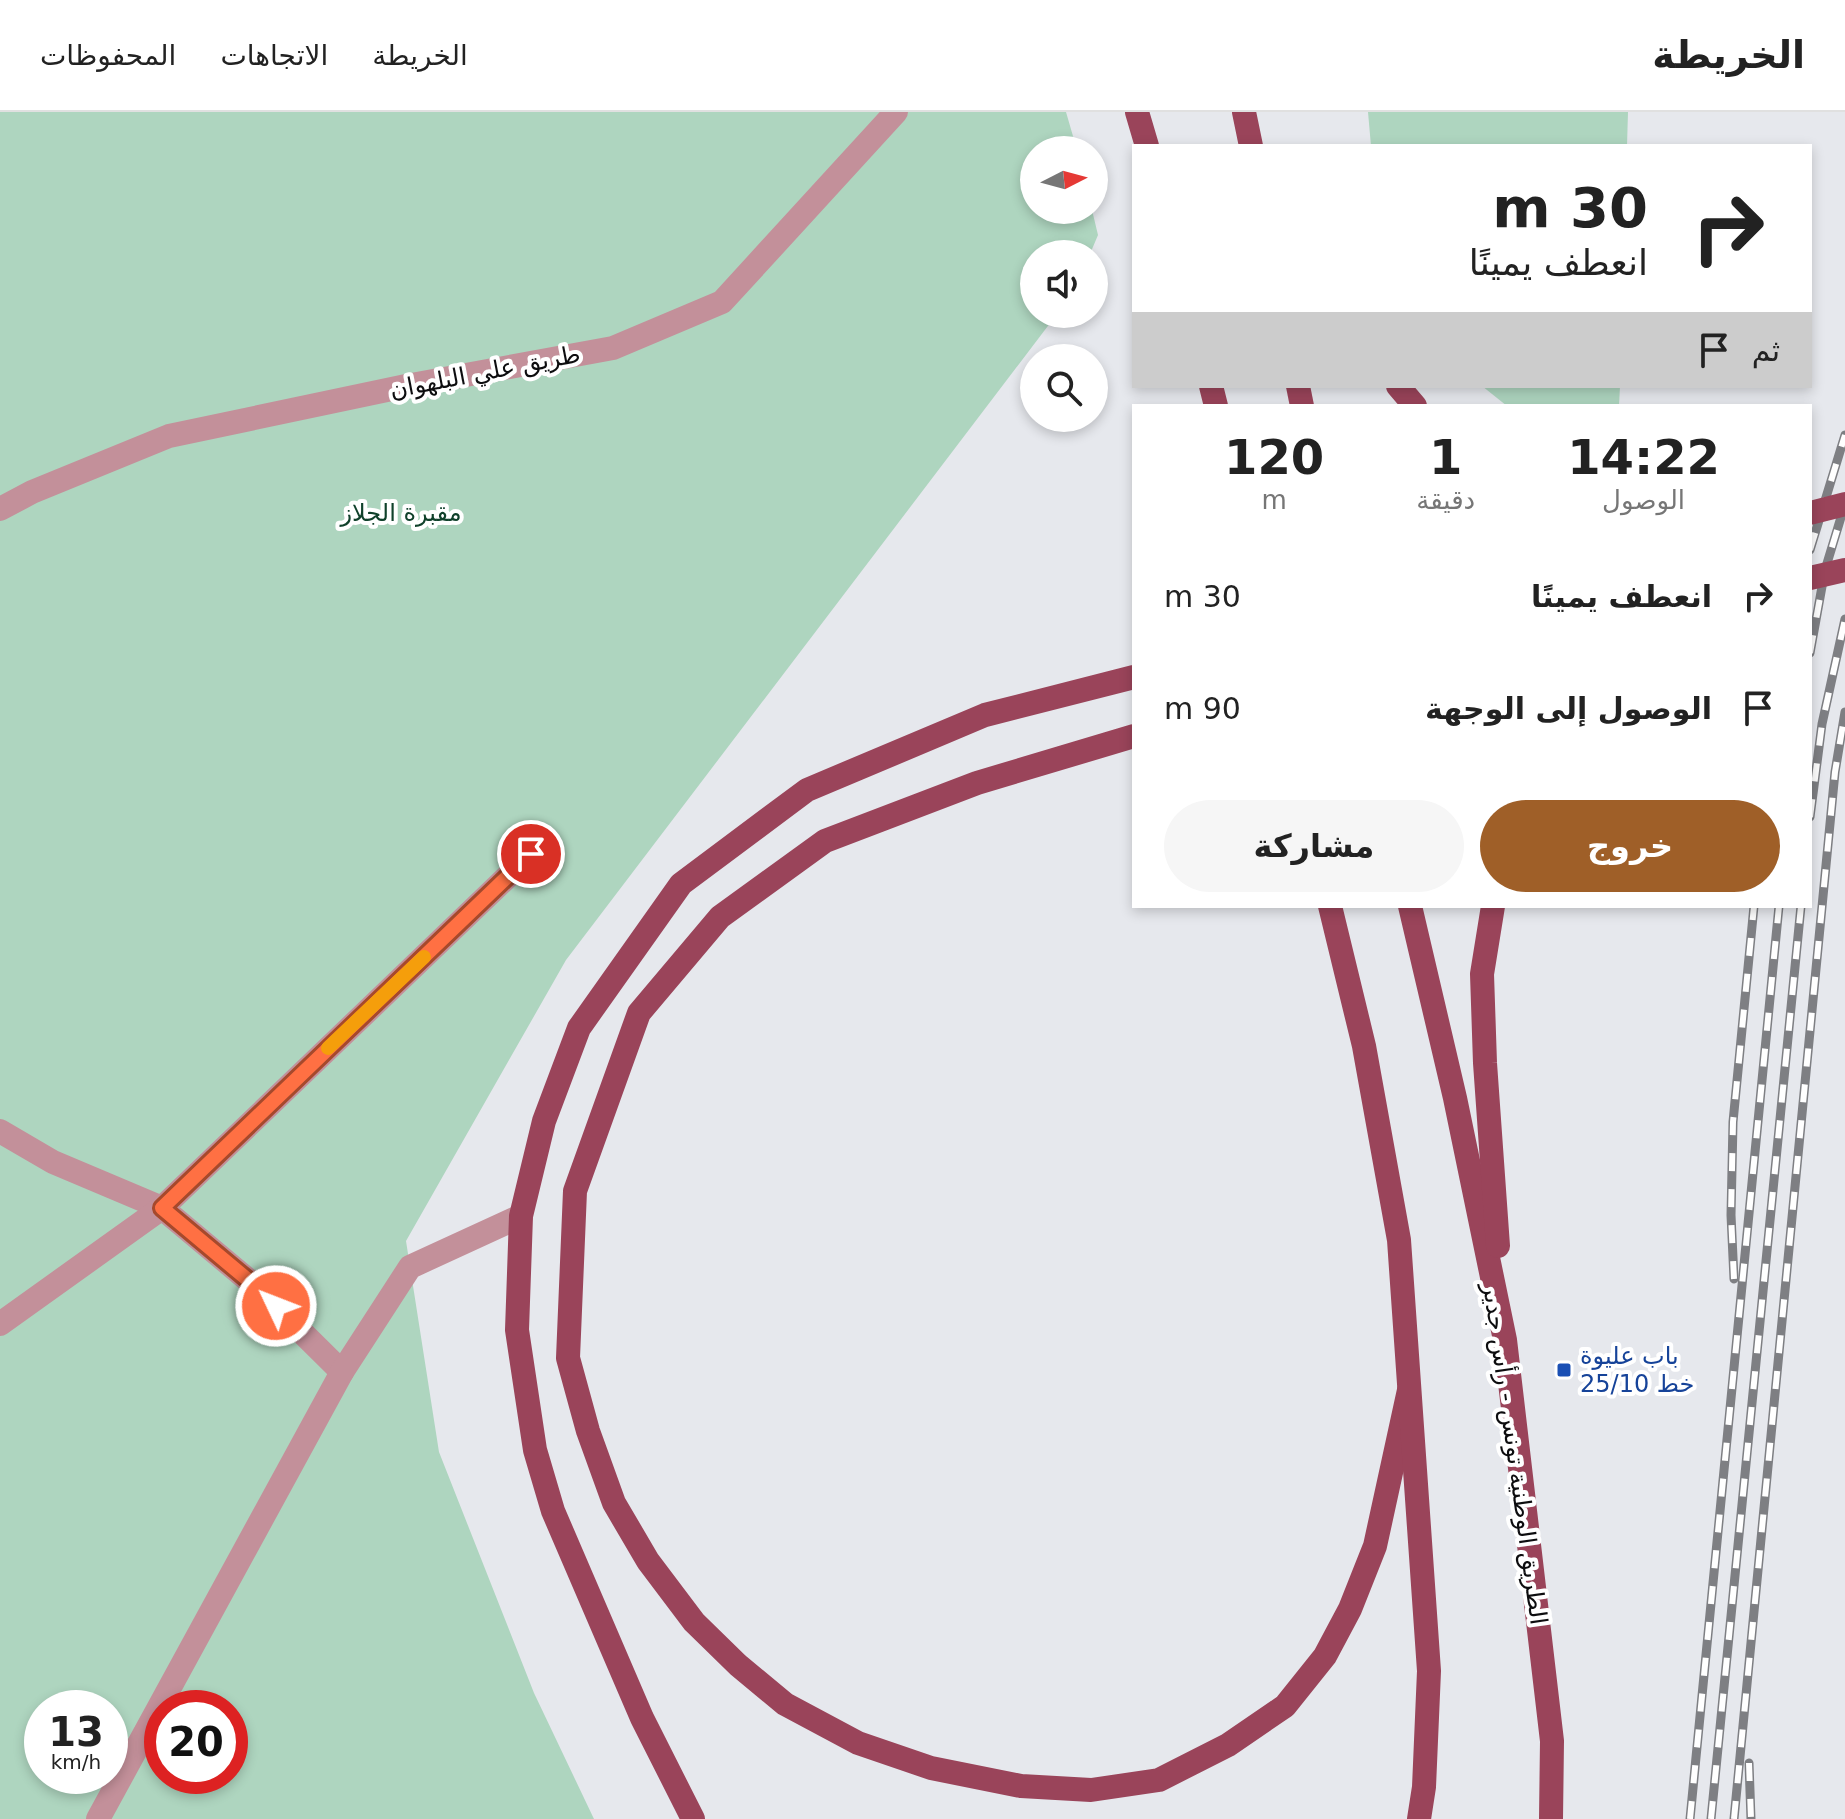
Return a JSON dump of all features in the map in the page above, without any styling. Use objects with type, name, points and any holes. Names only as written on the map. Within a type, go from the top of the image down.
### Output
[{"type":"main road","points":[[1137,112],[1146,144]]},
{"type":"main road","points":[[1245,116],[1251,144]]},
{"type":"main road","points":[[1245,116],[1259,144]]},
{"type":"main road","points":[[1400,388],[1413,404]]},
{"type":"main road","points":[[1812,512],[1845,504]]},
{"type":"main road","points":[[1812,578],[1845,570]]},
{"type":"main road","points":[[693,1819],[642,1718],[559,1524],[535,1450],[517,1330],[521,1216],[544,1121],[579,1028],[681,884],[807,790],[985,715],[1132,678]]},
{"type":"main road","points":[[1132,737],[977,783],[825,841],[720,917],[639,1013],[575,1191],[568,1358],[588,1431],[614,1503],[648,1561],[694,1622],[738,1665],[785,1704],[858,1743],[931,1768],[1021,1786],[1091,1790],[1159,1780],[1228,1745],[1285,1706],[1325,1656],[1350,1609],[1375,1546],[1409,1390]]},
{"type":"main road","points":[[1330,908],[1364,1046],[1399,1240],[1429,1671],[1424,1787],[1419,1819]]},
{"type":"main road","name":"الطريق الوطنية تونس - رأس جدير","points":[[1410,908],[1455,1098],[1505,1340],[1552,1741],[1551,1819]]},
{"type":"main road","points":[[1493,908],[1482,974],[1485,1063],[1505,1340]]},
{"type":"lane","name":"طريق علي البلهوان","points":[[0,509],[32,492],[169,436],[406,386],[613,348],[722,302],[896,112]]},
{"type":"lane","points":[[0,1324],[162,1208],[531,854]]},
{"type":"lane","points":[[0,1131],[53,1162],[162,1208],[254,1285],[342,1372]]},
{"type":"lane","points":[[98,1819],[342,1372],[410,1267],[521,1216]]},
{"type":"green space","name":"مقبرة الجلاز","points":[[0,112],[1066,112],[1073,136],[1020,136],[1020,224],[1095,224],[1098,235],[1096,240],[1020,240],[1020,328],[1046,328],[1034,344],[1020,344],[1020,363],[566,960],[406,1241],[439,1452],[534,1693],[594,1819],[0,1819]]},
{"type":"green space","points":[[1368,112],[1628,112],[1627,144],[1371,144]]},
{"type":"green space","points":[[1484,388],[1620,388],[1619,404],[1504,404]]},
{"type":"railway","points":[[1812,543],[1845,435]]},
{"type":"railway","points":[[1812,642],[1825,570],[1845,504]]},
{"type":"railway","points":[[1812,802],[1822,724],[1845,619]]},
{"type":"railway","points":[[1734,1819],[1835,772],[1845,712]]},
{"type":"railway","points":[[1734,1279],[1731,1215],[1733,1122],[1754,908]]},
{"type":"railway","points":[[1690,1819],[1779,908]]},
{"type":"railway","points":[[1711,1819],[1801,908]]},
{"type":"railway","points":[[1749,1763],[1751,1819]]},
{"type":"slow traffic","points":[[328,1048],[424,957]]},
{"type":"place","name":"باب عليوة خط 25/10","points":[[1564,1370]]},
{"type":"route","points":[[276,1306],[162,1208],[531,854]]}]
